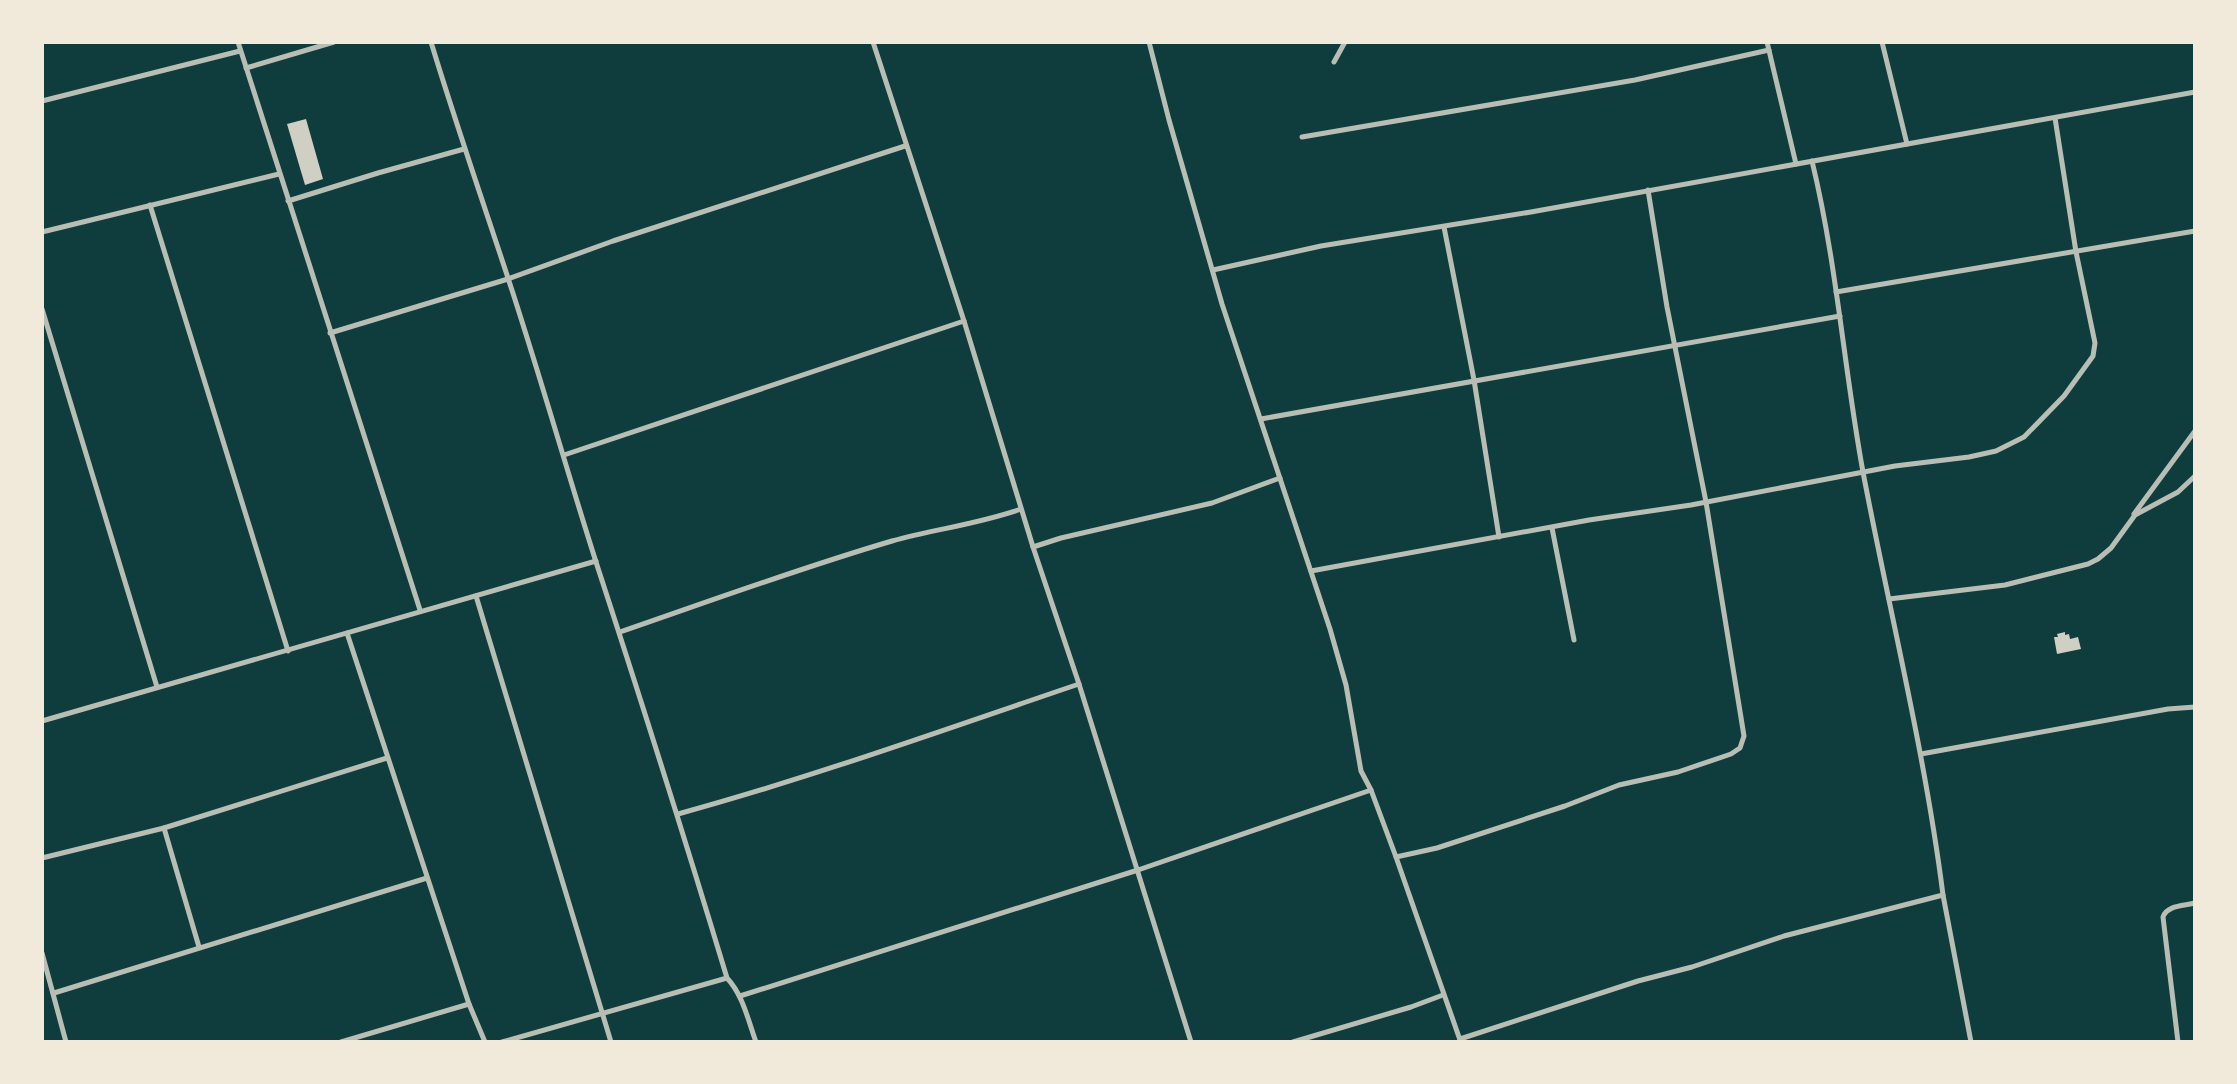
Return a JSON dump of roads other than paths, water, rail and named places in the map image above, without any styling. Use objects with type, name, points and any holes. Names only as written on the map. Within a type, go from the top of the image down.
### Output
[{"type":"street","points":[[238,42],[420,610]]},
{"type":"street","points":[[246,68],[334,42]]},
{"type":"street","points":[[431,42],[678,814],[727,978],[736,987],[756,1042]]},
{"type":"street","points":[[873,42],[1191,1042]]},
{"type":"street","points":[[1149,42],[1222,304],[1346,685],[1361,771],[1396,857],[1460,1040],[1784,936],[1943,895]]},
{"type":"street","points":[[1334,62],[1345,42]]},
{"type":"street","points":[[1767,42],[1796,164]]},
{"type":"street","points":[[1882,42],[1907,144]]},
{"type":"street","points":[[1302,137],[1635,80],[1769,50]]},
{"type":"street","points":[[42,101],[240,51]]},
{"type":"street","points":[[1213,270],[1321,246],[1444,227],[2195,92]]},
{"type":"street","points":[[1311,571],[1895,466],[1969,457],[1996,451],[2024,437],[2064,396],[2093,356],[2095,343],[2076,252],[2055,118]]},
{"type":"street","points":[[330,333],[508,279],[613,241],[905,146]]},
{"type":"street","points":[[288,201],[464,149]]},
{"type":"street","points":[[1812,161],[1840,316],[1863,472],[1921,754],[1943,895],[1971,1042]]},
{"type":"street","points":[[42,232],[279,174]]},
{"type":"street","points":[[1396,857],[1437,848],[1619,785],[1678,772],[1740,748],[1744,736],[1706,502],[1674,344],[1648,190]]},
{"type":"street","points":[[150,205],[288,651]]},
{"type":"street","points":[[1444,227],[1474,380],[1499,537]]},
{"type":"street","points":[[1836,292],[2195,231]]},
{"type":"street","points":[[42,309],[157,687]]},
{"type":"street","points":[[1261,419],[1840,316]]},
{"type":"street","points":[[564,455],[964,321]]},
{"type":"street","points":[[1889,599],[2005,585],[2074,569],[2098,559],[2111,548],[2195,431]]},
{"type":"street","points":[[2130,519],[2178,492],[2195,476]]},
{"type":"street","points":[[1033,547],[1212,503],[1280,478]]},
{"type":"street","points":[[620,632],[785,574],[912,536],[990,520],[1021,509]]},
{"type":"street","points":[[1552,528],[1574,640]]},
{"type":"street","points":[[42,721],[596,561]]},
{"type":"street","points":[[476,596],[611,1042]]},
{"type":"street","points":[[347,633],[469,1004],[485,1042]]},
{"type":"street","points":[[678,814],[864,757],[1079,684]]},
{"type":"street","points":[[1921,754],[2168,709],[2195,707]]},
{"type":"street","points":[[42,858],[164,828],[387,758]]},
{"type":"street","points":[[740,996],[1138,870],[1371,790]]},
{"type":"street","points":[[164,828],[199,947]]},
{"type":"street","points":[[54,993],[428,878]]},
{"type":"street","points":[[2178,1042],[2163,917],[2169,909],[2195,903]]},
{"type":"street","points":[[42,953],[66,1042]]},
{"type":"street","points":[[502,1042],[727,978]]},
{"type":"street","points":[[1293,1042],[1443,995]]},
{"type":"street","points":[[341,1042],[469,1004]]}]
